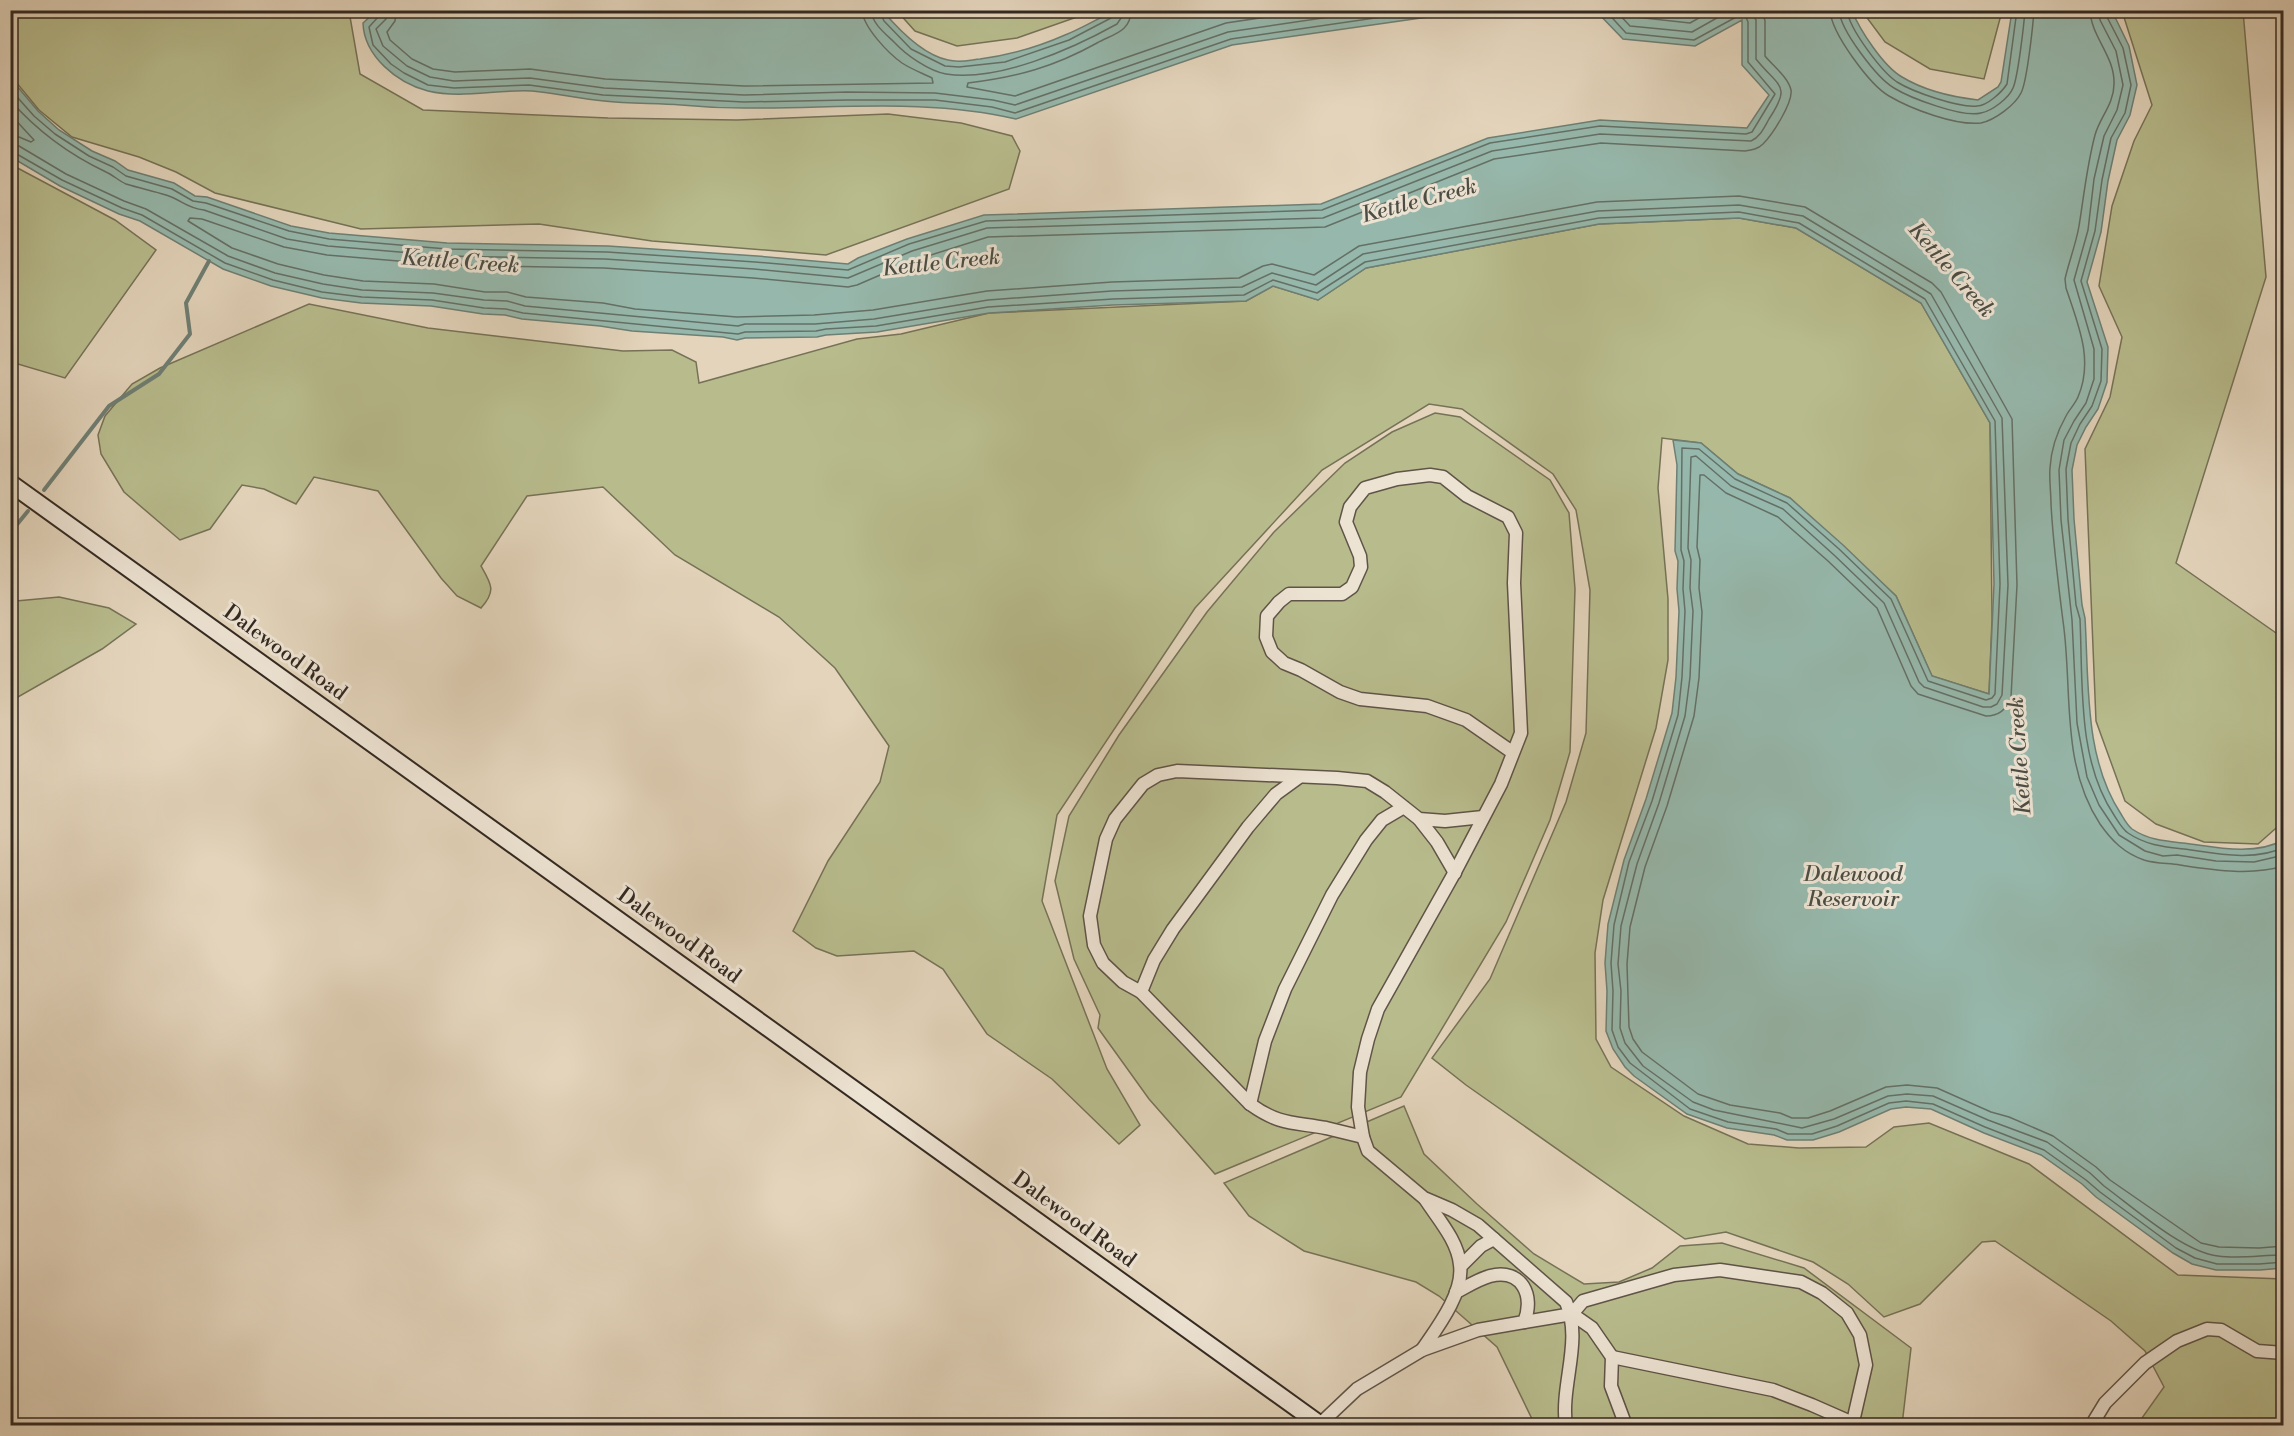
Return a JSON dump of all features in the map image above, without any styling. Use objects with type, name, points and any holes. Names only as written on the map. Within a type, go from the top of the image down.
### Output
[{"type":"main road","name":"Dalewood Road","points":[[10,483],[1321,1425]]},
{"type":"street","points":[[1512,752],[1466,720],[1427,706],[1360,699],[1340,692],[1284,663],[1272,652],[1266,637],[1267,616],[1279,602],[1289,594],[1342,594],[1352,587],[1361,567],[1360,556],[1346,522],[1350,507],[1365,488],[1397,479],[1430,475],[1443,477],[1467,496],[1508,517],[1516,532],[1514,583],[1521,733],[1512,752],[1512,759],[1455,873],[1378,1009],[1360,1072],[1359,1107],[1363,1137],[1368,1151],[1424,1198],[1478,1225],[1566,1302],[1572,1314],[1572,1356],[1564,1410],[1566,1425]]},
{"type":"street","points":[[1363,1137],[1325,1128],[1290,1124],[1267,1117],[1250,1104],[1141,992],[1123,982],[1103,963],[1094,945],[1090,916],[1106,839],[1115,819],[1143,784],[1158,775],[1177,771],[1338,778],[1367,781],[1419,819],[1437,842],[1455,873]]},
{"type":"street","points":[[1141,992],[1154,960],[1173,929],[1248,827],[1276,794],[1298,778]]},
{"type":"street","points":[[1250,1104],[1265,1041],[1281,999],[1332,896],[1366,840],[1382,820],[1404,807]]},
{"type":"street","points":[[1419,819],[1445,821],[1483,817]]},
{"type":"street","points":[[1422,1350],[1444,1318],[1456,1292],[1461,1266],[1455,1248],[1424,1198]]},
{"type":"street","points":[[1461,1266],[1481,1246],[1494,1239]]},
{"type":"street","points":[[1321,1425],[1357,1389],[1422,1350],[1478,1330],[1572,1314],[1583,1301],[1674,1275],[1720,1270],[1801,1282],[1822,1293],[1847,1313],[1860,1335],[1866,1365],[1852,1424],[1773,1390],[1612,1357]]},
{"type":"street","points":[[1456,1292],[1490,1276],[1506,1275],[1520,1281],[1529,1296],[1529,1311],[1524,1322]]},
{"type":"street","points":[[1572,1314],[1592,1328],[1612,1357],[1611,1386],[1626,1425]]},
{"type":"street","points":[[2091,1425],[2105,1403],[2145,1364],[2177,1341],[2207,1329],[2221,1330],[2257,1351],[2283,1353]]},
{"type":"green space","points":[[11,10],[349,11],[360,74],[423,110],[608,118],[737,120],[888,114],[961,123],[1012,136],[1020,151],[1009,189],[826,255],[652,241],[539,224],[361,229],[215,193],[176,172],[139,157],[72,137],[39,110],[11,76]]},
{"type":"green space","points":[[897,11],[1094,11],[1017,38],[957,46],[915,31]]},
{"type":"green space","points":[[1862,11],[2002,11],[1984,79],[1930,69],[1885,42]]},
{"type":"green space","points":[[2122,11],[2243,11],[2266,277],[2176,563],[2279,635],[2283,629],[2283,822],[2258,844],[2204,842],[2156,824],[2125,801],[2096,721],[2085,449],[2110,397],[2122,337],[2099,286],[2112,206],[2134,141],[2152,105]]},
{"type":"green space","points":[[10,164],[115,220],[156,250],[65,378],[11,362]]},
{"type":"green space","points":[[1739,218],[1796,228],[1921,303],[1990,423],[1992,619],[1989,694],[1932,676],[1896,596],[1790,498],[1738,474],[1701,443],[1662,438],[1658,488],[1668,599],[1668,660],[1656,728],[1603,900],[1595,953],[1596,1039],[1611,1067],[1684,1116],[1748,1144],[1799,1148],[1866,1147],[1894,1127],[1929,1123],[2029,1164],[2178,1275],[2283,1279],[2283,1425],[2137,1425],[2164,1387],[2145,1351],[2111,1321],[1995,1241],[1982,1242],[1920,1304],[1884,1317],[1848,1284],[1813,1262],[1726,1232],[1685,1239],[1466,1085],[1432,1058],[1490,979],[1566,802],[1586,733],[1590,590],[1576,510],[1553,474],[1462,409],[1429,404],[1322,470],[1195,608],[1057,815],[1042,901],[1107,1069],[1140,1125],[1119,1144],[1052,1079],[987,1034],[943,969],[914,951],[837,956],[816,948],[793,931],[828,861],[880,782],[889,746],[835,668],[779,617],[675,555],[603,487],[527,496],[481,566],[491,588],[489,597],[481,608],[457,596],[441,578],[378,491],[314,477],[296,504],[264,489],[242,485],[210,529],[180,540],[124,492],[101,454],[98,435],[105,416],[132,384],[160,368],[309,304],[428,328],[623,351],[672,350],[696,362],[699,383],[857,339],[901,334],[989,313],[1246,301],[1273,286],[1318,300],[1366,268],[1599,224]]},
{"type":"green space","points":[[1435,413],[1460,417],[1550,480],[1569,513],[1575,589],[1570,752],[1550,820],[1506,922],[1401,1097],[1215,1174],[1149,1099],[1098,1028],[1100,1015],[1074,959],[1055,881],[1069,816],[1119,735],[1207,612],[1274,532],[1345,463],[1392,432]]},
{"type":"green space","points":[[59,597],[109,608],[136,624],[102,649],[11,701],[11,600]]},
{"type":"green space","points":[[1404,1106],[1424,1154],[1534,1254],[1584,1284],[1619,1282],[1652,1268],[1680,1246],[1722,1243],[1804,1268],[1911,1348],[1902,1425],[1535,1425],[1497,1347],[1439,1296],[1416,1282],[1304,1251],[1249,1216],[1224,1183]]},
{"type":"water","points":[[376,11],[883,11],[904,34],[930,53],[952,61],[960,61],[1002,55],[1034,47],[1071,33],[1115,11],[1458,11],[1232,45],[1016,119],[949,109],[915,107],[728,108],[613,102],[532,91],[454,94],[428,91],[394,75],[376,57],[369,46],[363,23]]},
{"type":"water","name":"Dalewood Reservoir","points":[[1596,11],[1852,11],[1873,47],[1887,65],[1902,77],[1939,93],[1978,100],[1998,87],[2001,82],[2012,11],[2112,11],[2129,46],[2137,85],[2130,115],[2117,140],[2108,181],[2101,232],[2087,282],[2108,347],[2107,382],[2098,409],[2077,445],[2072,470],[2074,519],[2085,618],[2088,694],[2094,745],[2109,792],[2124,820],[2140,834],[2172,842],[2230,849],[2252,849],[2283,840],[2283,1268],[2216,1270],[2192,1264],[2173,1253],[2041,1155],[1931,1109],[1906,1107],[1891,1109],[1839,1132],[1813,1140],[1787,1140],[1774,1135],[1727,1128],[1687,1114],[1634,1076],[1613,1049],[1606,1031],[1605,963],[1608,924],[1624,860],[1646,799],[1672,713],[1676,677],[1679,611],[1678,561],[1675,551],[1677,465],[1673,440],[1701,443],[1738,474],[1790,498],[1896,596],[1932,676],[1989,694],[1994,584],[1990,423],[1921,303],[1796,228],[1739,218],[1599,224],[1366,268],[1318,300],[1273,286],[1246,301],[1113,305],[989,313],[877,332],[737,340],[522,319],[431,306],[361,303],[322,298],[271,286],[223,269],[140,221],[119,214],[60,186],[11,157],[11,79],[38,111],[59,130],[128,170],[174,183],[195,196],[207,197],[291,226],[329,233],[447,243],[608,246],[848,264],[907,239],[984,215],[1321,204],[1488,138],[1600,120],[1747,128],[1769,95],[1742,65],[1742,20],[1695,46],[1623,39]]},
{"type":"waterway","points":[[44,490],[109,406],[159,374],[190,334],[186,303],[209,261]]},
{"type":"waterway","points":[[10,533],[28,511]]},
{"type":"water label","name":"Kettle Creek","points":[[1419,201]]},
{"type":"water label","name":"Kettle Creek","points":[[460,262]]},
{"type":"water label","name":"Kettle Creek","points":[[941,263]]},
{"type":"water label","name":"Kettle Creek","points":[[1951,270]]},
{"type":"water label","name":"Kettle Creek","points":[[2020,756]]}]
